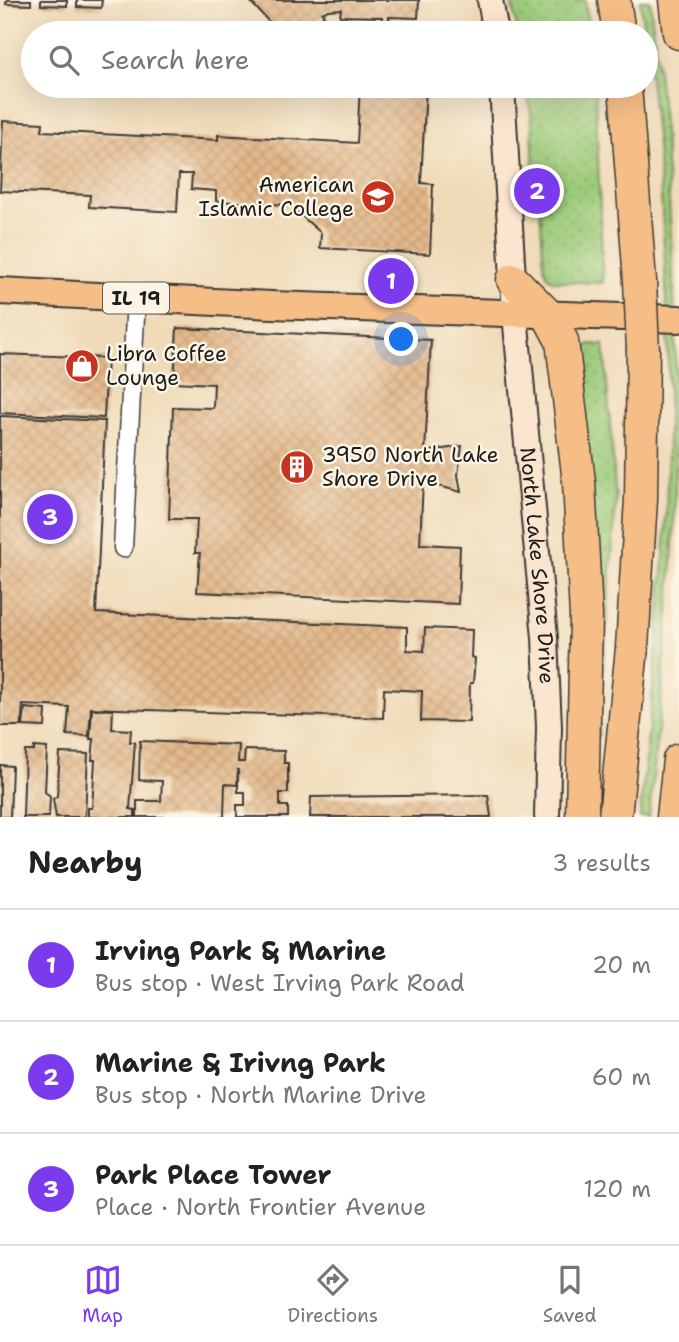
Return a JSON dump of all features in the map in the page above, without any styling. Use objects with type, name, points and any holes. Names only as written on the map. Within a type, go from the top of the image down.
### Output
[{"type":"highway","points":[[614,0],[617,21]]},
{"type":"highway","points":[[676,0],[679,33]]},
{"type":"highway","points":[[615,817],[632,648],[641,499],[643,350],[626,98]]},
{"type":"highway","points":[[513,280],[548,315],[562,341],[579,482],[586,616],[582,817]]},
{"type":"highway","points":[[673,817],[679,760]]},
{"type":"main road","points":[[490,0],[494,21]]},
{"type":"main road","name":"North Lake Shore Drive","points":[[503,98],[515,314],[545,638],[549,727],[547,817]]},
{"type":"main road","name":"IL 19","points":[[0,291],[679,319]]},
{"type":"street","points":[[123,548],[136,298]]},
{"type":"green space","points":[[511,0],[585,0],[588,21],[515,21]]},
{"type":"green space","points":[[640,0],[650,0],[652,21],[643,21]]},
{"type":"green space","points":[[658,70],[672,242],[676,364],[675,485],[672,568],[649,817],[640,817],[664,554],[668,451],[665,257],[652,98],[658,98]]},
{"type":"green space","points":[[529,98],[595,98],[603,283],[554,281],[548,277],[544,267],[540,208],[548,207],[547,186],[534,185]]},
{"type":"green space","points":[[592,344],[604,345],[616,500],[598,738],[578,348]]},
{"type":"building","points":[[7,0],[31,0],[31,5],[6,4]]},
{"type":"building","points":[[41,0],[67,0],[67,6],[41,5]]},
{"type":"building","points":[[77,0],[102,0],[101,8],[77,7]]},
{"type":"building","points":[[249,0],[419,0],[418,18],[389,17],[389,21],[382,21],[382,17],[340,16],[341,9],[322,13],[324,15],[318,21],[268,21]]},
{"type":"building","points":[[359,98],[425,98],[421,183],[433,184],[430,254],[320,248],[321,233],[289,205],[216,201],[216,191],[191,189],[192,174],[179,174],[177,212],[89,207],[90,195],[0,191],[3,121],[43,123],[42,131],[218,140],[218,135],[357,143]]},
{"type":"building","points":[[540,193],[545,193],[545,206],[541,206]]},
{"type":"building","name":"3950 North Lake Shore Drive","points":[[177,328],[431,340],[425,452],[462,446],[458,475],[461,492],[423,482],[420,544],[460,546],[458,604],[197,592],[200,553],[195,553],[197,519],[169,519],[173,407],[213,408],[214,384],[174,382]]},
{"type":"building","points":[[0,354],[107,358],[104,418],[0,413]]},
{"type":"building","points":[[0,416],[105,421],[96,613],[407,627],[407,650],[424,651],[425,628],[472,630],[471,657],[475,658],[473,683],[470,683],[469,722],[421,721],[422,691],[384,689],[383,718],[91,708],[89,736],[67,735],[69,707],[23,705],[21,726],[0,726]]},
{"type":"building","points":[[25,708],[46,710],[45,727],[23,726]]},
{"type":"building","points":[[92,709],[113,710],[112,729],[131,730],[130,742],[135,742],[130,809],[135,810],[135,817],[88,817],[88,808],[92,808],[95,760],[92,760],[94,739],[90,739]]},
{"type":"building","points":[[140,741],[239,745],[238,762],[244,762],[245,750],[284,751],[284,763],[288,763],[288,793],[280,793],[280,806],[288,806],[288,817],[237,817],[237,805],[245,805],[245,792],[238,792],[238,769],[237,785],[225,784],[224,817],[137,817],[137,801],[161,801],[162,781],[139,780]]},
{"type":"building","points":[[34,747],[47,748],[45,792],[50,796],[49,817],[23,817],[25,751],[34,751]]},
{"type":"building","points":[[60,753],[88,754],[85,817],[56,817],[53,799],[57,796]]},
{"type":"building","points":[[0,765],[12,766],[10,817],[0,817]]},
{"type":"building","points":[[488,795],[491,817],[310,817],[311,797]]},
{"type":"place","name":"Marine & Irivng Park","points":[[537,191]]},
{"type":"place","name":"American Islamic College","points":[[378,197]]},
{"type":"place","name":"Irving Park & Marine","points":[[391,281]]},
{"type":"place","name":"Libra Coffee Lounge","points":[[82,366]]},
{"type":"place","name":"3950 North Lake Shore Drive","points":[[297,467]]},
{"type":"place","name":"Park Place Tower","points":[[50,517]]}]
